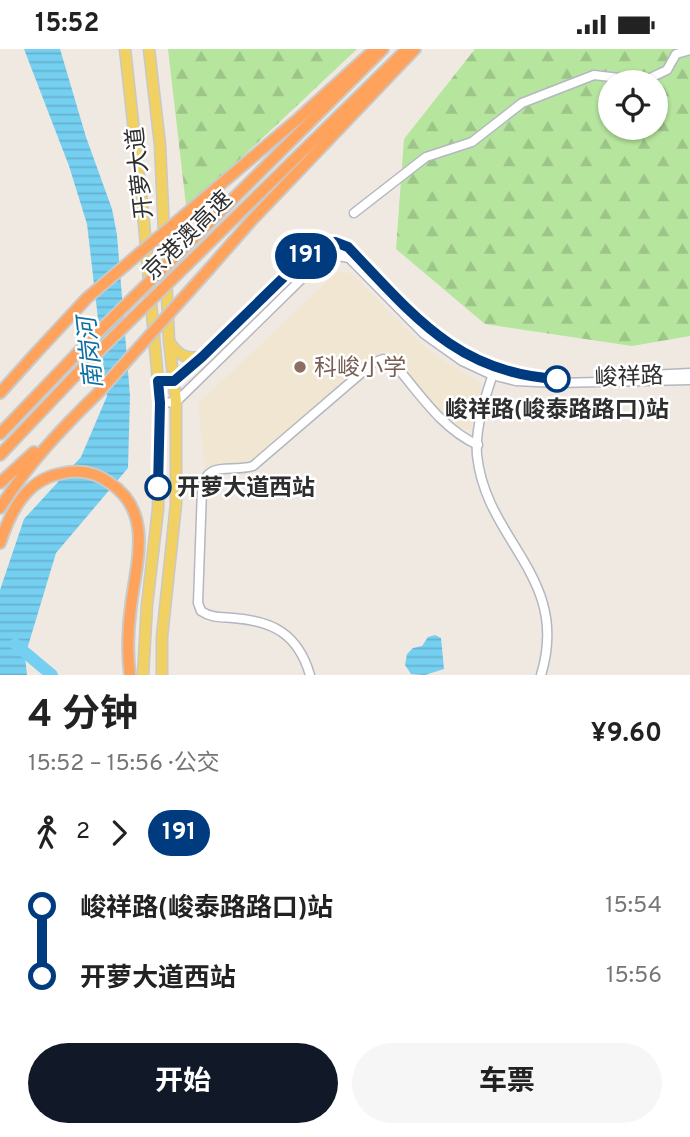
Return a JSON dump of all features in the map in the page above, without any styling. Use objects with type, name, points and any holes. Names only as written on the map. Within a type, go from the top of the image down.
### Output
[{"type":"highway","points":[[0,399],[34,354],[87,298],[299,118],[375,49]]},
{"type":"highway","name":"京港澳高速","points":[[0,435],[88,342],[383,49]]},
{"type":"highway","name":"京港澳高速","points":[[0,455],[89,361],[406,49]]},
{"type":"highway","points":[[0,483],[99,392],[251,221],[415,49]]},
{"type":"highway","points":[[0,393],[11,383]]},
{"type":"highway","points":[[0,508],[18,480],[60,430]]},
{"type":"highway","points":[[0,543],[23,496],[33,486],[57,474],[72,471],[84,473],[106,480],[125,495],[136,517],[140,543],[128,628],[130,675]]},
{"type":"main road","name":"开萝大道","points":[[125,49],[160,403],[158,509],[147,605],[143,675]]},
{"type":"main road","name":"开萝大道","points":[[149,49],[160,145],[169,341],[176,403],[176,504],[162,637],[162,675]]},
{"type":"main road","points":[[169,341],[186,358],[202,357]]},
{"type":"street","points":[[354,213],[426,157],[472,142],[522,103],[594,75],[644,81],[667,70],[676,54],[690,50]]},
{"type":"street","name":"峻祥路","points":[[202,357],[320,242],[335,242],[348,247],[438,335],[493,372],[559,379],[690,373]]},
{"type":"street","name":"峻祥路","points":[[176,403],[327,254],[349,258],[425,334],[462,361],[493,372],[538,383],[690,380]]},
{"type":"street","points":[[158,381],[174,381],[202,357]]},
{"type":"street","points":[[310,675],[294,643],[278,628],[258,619],[212,617],[201,611],[198,603],[202,489],[207,474],[212,470],[237,470],[253,466],[373,363],[383,359],[395,365],[449,428],[478,445]]},
{"type":"street","points":[[493,372],[481,417],[477,455],[488,499],[538,583],[545,610],[546,638],[545,663],[541,675]]},
{"type":"street","points":[[160,403],[176,403]]},
{"type":"shaded area","name":"科峻小学","points":[[337,272],[351,273],[422,345],[479,381],[481,387],[471,429],[454,429],[383,350],[258,459],[247,465],[205,468],[198,404]]},
{"type":"green space","points":[[168,49],[357,49],[237,162],[186,205]]},
{"type":"green space","points":[[475,49],[690,49],[690,336],[632,346],[485,324],[396,249],[404,139]]},
{"type":"water","points":[[24,49],[60,49],[86,137],[112,209],[117,235],[130,396],[128,468],[56,553],[25,656],[27,675],[0,675],[0,590],[24,519],[81,457],[107,396],[87,224],[69,166]]},
{"type":"water","points":[[435,635],[441,638],[444,669],[425,675],[411,674],[405,665],[407,654],[413,648],[422,646],[428,637]]},
{"type":"waterway","points":[[15,644],[52,675]]},
{"type":"bus line","name":"191","points":[[158,487],[158,381],[174,381],[202,357],[320,242],[335,242],[348,247],[419,319],[456,349],[475,360],[517,374],[557,379]]},
{"type":"place","name":"科峻小学","points":[[300,367]]},
{"type":"place","name":"峻祥路(峻泰路路口)站","points":[[557,379]]},
{"type":"place","name":"开萝大道西站","points":[[158,487]]},
{"type":"water label","name":"南岗河","points":[[90,353]]}]
